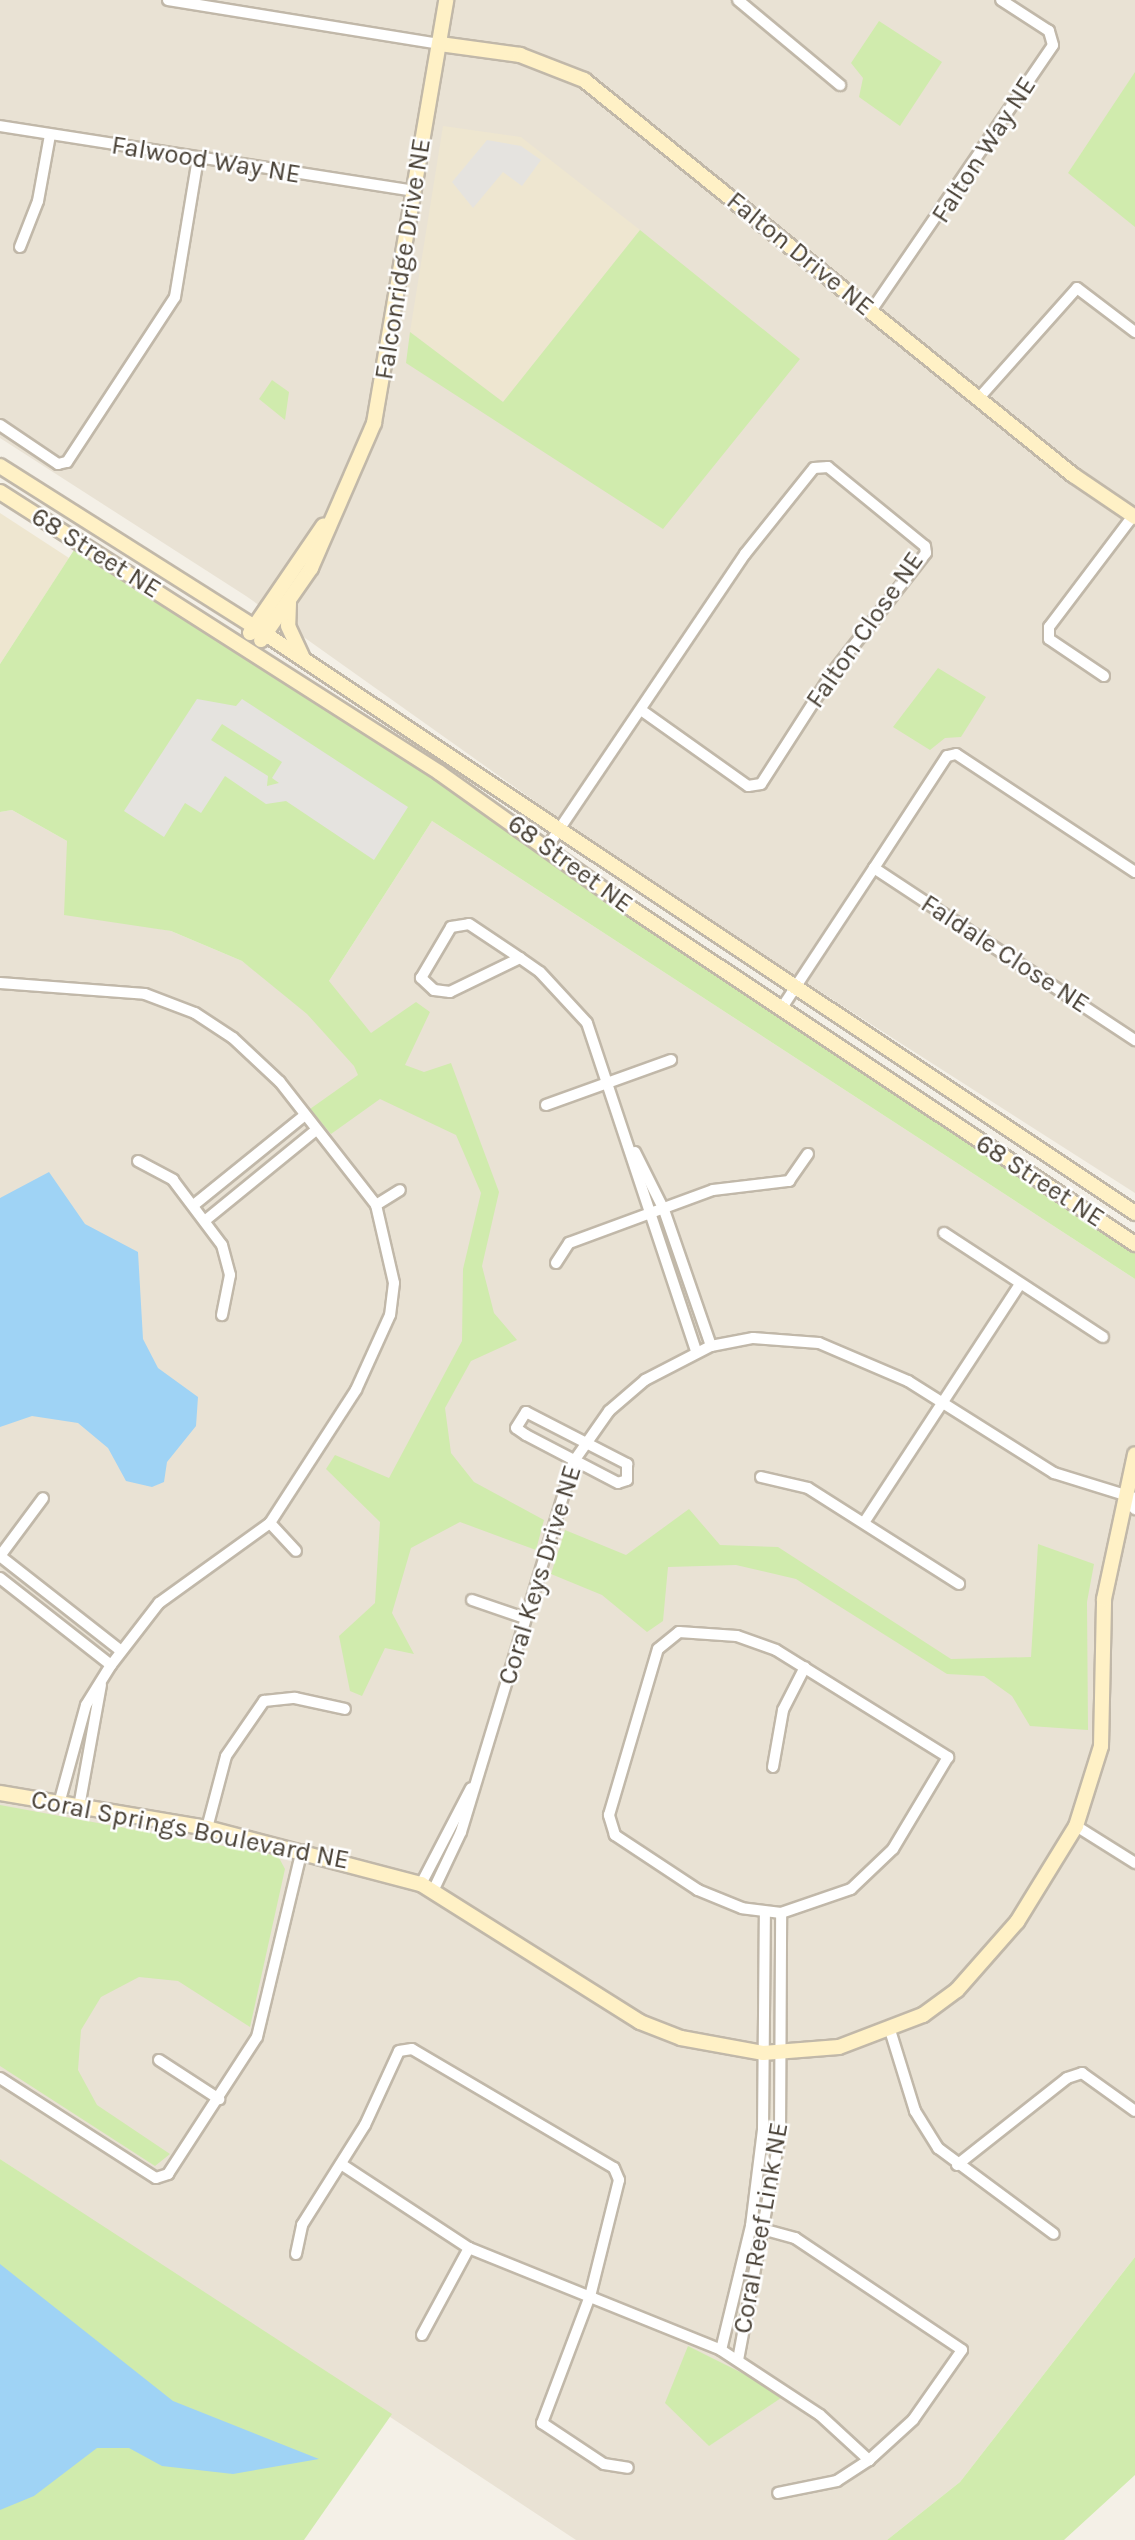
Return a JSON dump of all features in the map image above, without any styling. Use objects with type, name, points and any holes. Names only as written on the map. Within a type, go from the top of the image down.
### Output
[{"type":"street","points":[[167,0],[440,44]]},
{"type":"street","name":"Falconridge Drive NE","points":[[248,648],[267,635],[289,603],[374,423],[446,0]]},
{"type":"street","points":[[737,0],[840,85]]},
{"type":"street","name":"Falton Way NE","points":[[871,311],[1053,45],[1049,31],[1001,0]]},
{"type":"street","name":"Falton Drive NE","points":[[440,44],[520,55],[584,80],[979,398],[1134,516]]},
{"type":"street","name":"Falwood Way NE","points":[[0,126],[413,191]]},
{"type":"street","points":[[20,247],[38,201],[50,135]]},
{"type":"street","points":[[0,425],[58,464],[67,462],[175,298],[198,158]]},
{"type":"street","points":[[979,398],[1077,288],[1135,332]]},
{"type":"street","name":"68 Street NE","points":[[0,466],[305,660],[559,829],[793,990],[1135,1213]]},
{"type":"street","name":"Falton Close NE","points":[[548,846],[745,554],[814,468],[828,467],[925,546],[926,553],[834,672],[761,784],[748,786],[641,710]]},
{"type":"street","name":"68 Street NE","points":[[0,492],[248,648],[548,846],[780,1009],[1135,1244]]},
{"type":"street","name":"Falconridge Drive NE","points":[[248,648],[251,625],[335,510]]},
{"type":"street","points":[[1104,676],[1049,639],[1049,627],[1134,516]]},
{"type":"street","points":[[289,603],[288,626],[305,660]]},
{"type":"street","points":[[780,1009],[947,756],[956,754],[1135,872]]},
{"type":"street","name":"Faldale Close NE","points":[[874,868],[1135,1040]]},
{"type":"street","points":[[520,958],[450,992],[434,990],[421,978],[451,927],[469,924],[520,958],[587,1023],[657,1213],[711,1346]]},
{"type":"street","points":[[0,983],[115,988],[176,1004],[243,1046],[305,1115],[376,1205],[390,1251],[390,1315],[338,1422],[270,1523],[159,1603],[121,1651],[86,1705],[59,1804]]},
{"type":"street","points":[[546,1105],[611,1084],[671,1060]]},
{"type":"street","points":[[195,1204],[305,1115]]},
{"type":"street","points":[[207,1219],[316,1130]]},
{"type":"street","points":[[635,1152],[657,1213],[696,1351]]},
{"type":"street","points":[[556,1263],[569,1243],[657,1213],[713,1190],[789,1181],[808,1154]]},
{"type":"street","points":[[138,1161],[165,1174],[207,1219],[230,1275],[222,1315]]},
{"type":"street","points":[[376,1205],[400,1190]]},
{"type":"street","points":[[944,1233],[1103,1337]]},
{"type":"street","points":[[865,1521],[1020,1284]]},
{"type":"street","name":"Coral Keys Drive NE","points":[[427,1887],[479,1776],[574,1461],[585,1441],[645,1380],[696,1351],[753,1338],[819,1343],[867,1359],[1054,1473],[1131,1502]]},
{"type":"street","points":[[534,1413],[585,1441],[627,1464],[630,1474],[618,1483],[574,1461],[516,1428],[518,1418],[534,1413]]},
{"type":"street","name":"Coral Springs Boulevard NE","points":[[0,1793],[207,1828],[302,1850],[427,1887],[640,2022],[720,2049],[781,2053],[839,2047],[890,2030],[923,2015],[985,1963],[1076,1826],[1101,1746],[1104,1599],[1131,1502],[1135,1454]]},
{"type":"street","points":[[761,1477],[808,1488],[865,1521],[959,1584]]},
{"type":"street","points":[[1131,1502],[1135,1486]]},
{"type":"street","points":[[43,1498],[0,1556],[121,1651]]},
{"type":"street","points":[[270,1523],[296,1551]]},
{"type":"street","points":[[0,1578],[111,1665]]},
{"type":"street","points":[[472,1600],[525,1618]]},
{"type":"street","points":[[679,1632],[737,1636],[805,1667],[948,1757],[872,1874],[831,1899],[781,1913],[765,1912],[698,1890],[620,1841],[609,1815],[664,1638],[679,1632]]},
{"type":"street","points":[[773,1767],[783,1710],[805,1667]]},
{"type":"street","points":[[79,1807],[102,1681]]},
{"type":"street","points":[[207,1828],[226,1756],[264,1701],[295,1698],[345,1709]]},
{"type":"street","points":[[1076,1826],[1135,1863]]},
{"type":"street","points":[[0,2078],[156,2178],[168,2174],[246,2058],[267,2008],[302,1850]]},
{"type":"street","name":"Coral Reef Link NE","points":[[720,2350],[751,2226],[763,2130],[765,1912]]},
{"type":"street","name":"Coral Reef Link NE","points":[[738,2360],[765,2230],[780,2135],[781,1913]]},
{"type":"street","points":[[890,2030],[915,2111],[957,2165],[1054,2234]]},
{"type":"street","points":[[296,2255],[302,2225],[341,2164],[399,2052],[412,2049],[614,2168],[619,2180],[590,2296],[542,2423],[604,2464],[628,2468]]},
{"type":"street","points":[[159,2060],[219,2099]]},
{"type":"street","points":[[957,2165],[1067,2078],[1082,2073],[1135,2111]]},
{"type":"street","points":[[341,2164],[469,2248],[720,2350],[738,2360],[820,2414],[869,2460]]},
{"type":"street","points":[[751,2226],[796,2238],[962,2350],[912,2420],[869,2460],[837,2481],[778,2493]]},
{"type":"street","points":[[422,2335],[469,2248]]},
{"type":"shaded area","points":[[0,0],[1135,0],[1135,1193],[644,879],[246,596],[0,438]]},
{"type":"shaded area","points":[[443,126],[521,137],[640,230],[503,402],[410,332]]},
{"type":"shaded area","points":[[487,140],[521,146],[541,160],[522,186],[503,172],[473,208],[452,182]]},
{"type":"shaded area","points":[[0,513],[69,558],[0,664]]},
{"type":"shaded area","points":[[197,699],[236,706],[242,699],[408,807],[374,860],[286,801],[266,804],[225,776],[201,813],[185,803],[164,837],[124,811]],"holes":[[[222,724],[282,762],[272,778],[279,783],[267,786],[268,776],[211,740]]]},
{"type":"shaded area","points":[[12,810],[67,841],[108,919],[171,931],[242,961],[271,983],[329,981],[432,821],[1135,1279],[1135,2257],[960,2482],[887,2540],[576,2540],[0,2159],[0,812]]},
{"type":"green space","points":[[879,21],[942,62],[900,126],[859,97],[863,78],[851,63]]},
{"type":"green space","points":[[1135,72],[1135,227],[1068,173]]},
{"type":"green space","points":[[640,230],[800,359],[663,529],[406,363],[410,332],[503,402]]},
{"type":"green space","points":[[272,380],[289,392],[285,420],[259,399]]},
{"type":"green space","points":[[76,547],[447,788],[614,906],[1135,1251],[1135,1279],[432,821],[329,981],[371,1033],[416,1002],[430,1012],[405,1065],[424,1072],[451,1063],[499,1192],[482,1266],[494,1313],[517,1340],[471,1361],[445,1408],[451,1453],[474,1482],[544,1520],[536,1550],[460,1522],[411,1548],[392,1613],[414,1654],[385,1648],[362,1696],[350,1691],[339,1636],[375,1603],[380,1522],[326,1469],[335,1455],[389,1478],[462,1341],[463,1269],[481,1193],[456,1135],[380,1099],[331,1134],[310,1109],[358,1075],[354,1066],[307,1014],[242,961],[171,931],[64,915],[67,841],[12,810],[0,812],[0,664]]},
{"type":"green space","points":[[938,668],[986,697],[961,737],[945,738],[930,750],[893,727]]},
{"type":"green space","points":[[689,1509],[720,1545],[778,1547],[951,1659],[1031,1657],[1038,1544],[1094,1564],[1087,1602],[1088,1730],[1030,1726],[1012,1696],[984,1676],[947,1674],[796,1579],[736,1565],[668,1567],[663,1621],[647,1632],[602,1595],[551,1574],[565,1530],[626,1555]]},
{"type":"green space","points":[[0,1805],[278,1856],[285,1869],[250,2027],[178,1981],[139,1977],[101,1997],[81,2030],[78,2070],[97,2105],[170,2154],[155,2166],[0,2066]]},
{"type":"green space","points":[[0,2159],[392,2414],[304,2540],[0,2540]]},
{"type":"green space","points":[[1135,2257],[1135,2475],[1064,2540],[887,2540],[960,2482]]},
{"type":"green space","points":[[688,2346],[752,2378],[781,2398],[709,2446],[665,2403]]},
{"type":"water","points":[[49,1172],[85,1224],[138,1252],[143,1339],[158,1368],[198,1397],[196,1426],[167,1462],[164,1482],[152,1487],[126,1481],[108,1448],[78,1423],[32,1416],[0,1427],[0,1198]]},
{"type":"water","points":[[0,2264],[173,2401],[319,2459],[233,2474],[162,2466],[129,2448],[97,2448],[34,2496],[0,2510]]}]
